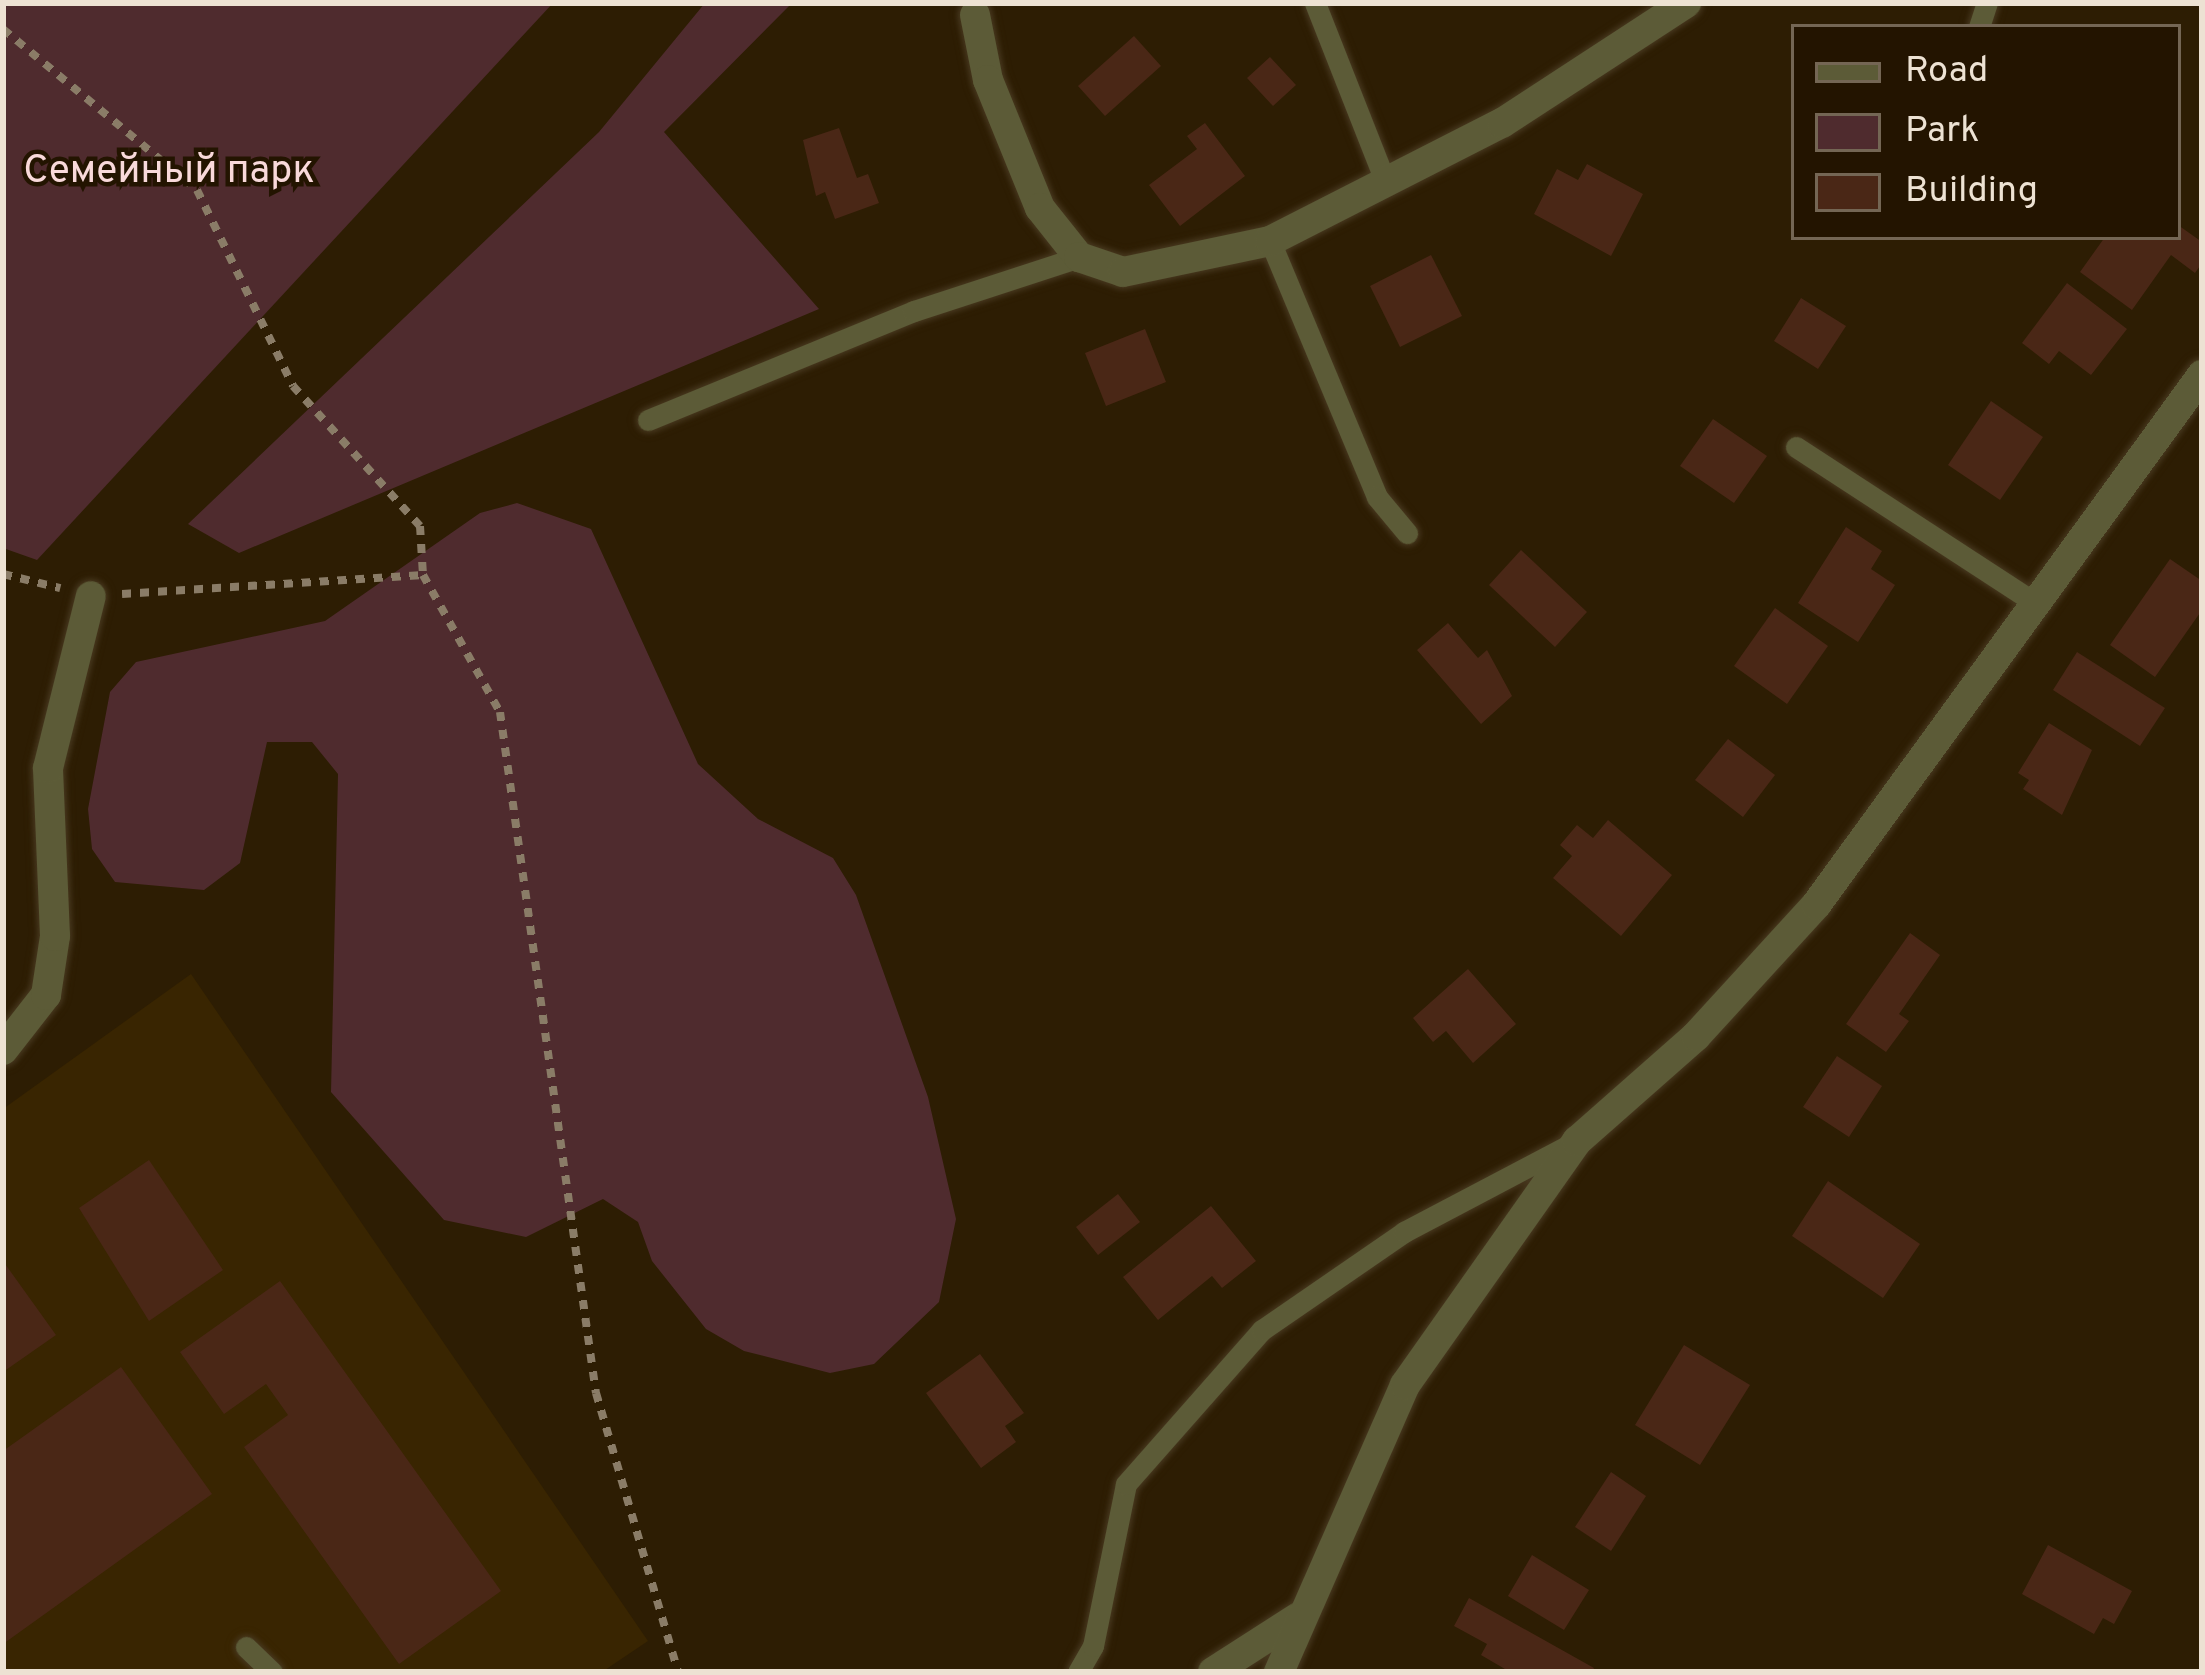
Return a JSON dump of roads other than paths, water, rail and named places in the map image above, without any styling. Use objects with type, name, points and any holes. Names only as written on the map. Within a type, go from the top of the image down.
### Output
[{"type":"street","points":[[975,16],[988,80],[1040,208],[1079,257],[1123,272],[1270,241],[1383,176],[1502,123],[1626,51],[1686,3]]},
{"type":"street","points":[[1279,1672],[1297,1618],[1405,1385],[1577,1141],[1696,1036],[1816,905],[2202,375]]},
{"type":"street","points":[[3,1050],[46,995],[55,935],[48,768],[91,596]]},
{"type":"street","points":[[1213,1672],[1297,1618]]},
{"type":"lane","points":[[1315,3],[1383,176]]},
{"type":"lane","points":[[1270,241],[1377,496],[1407,533]]},
{"type":"lane","points":[[648,420],[914,311],[1079,257]]},
{"type":"lane","points":[[1796,447],[2037,604]]},
{"type":"lane","points":[[1078,1672],[1093,1646],[1126,1484],[1262,1330],[1404,1232],[1577,1141]]},
{"type":"lane","points":[[246,1647],[272,1672]]},
{"type":"park label","name":"Семейный парк","points":[[169,173]]}]
